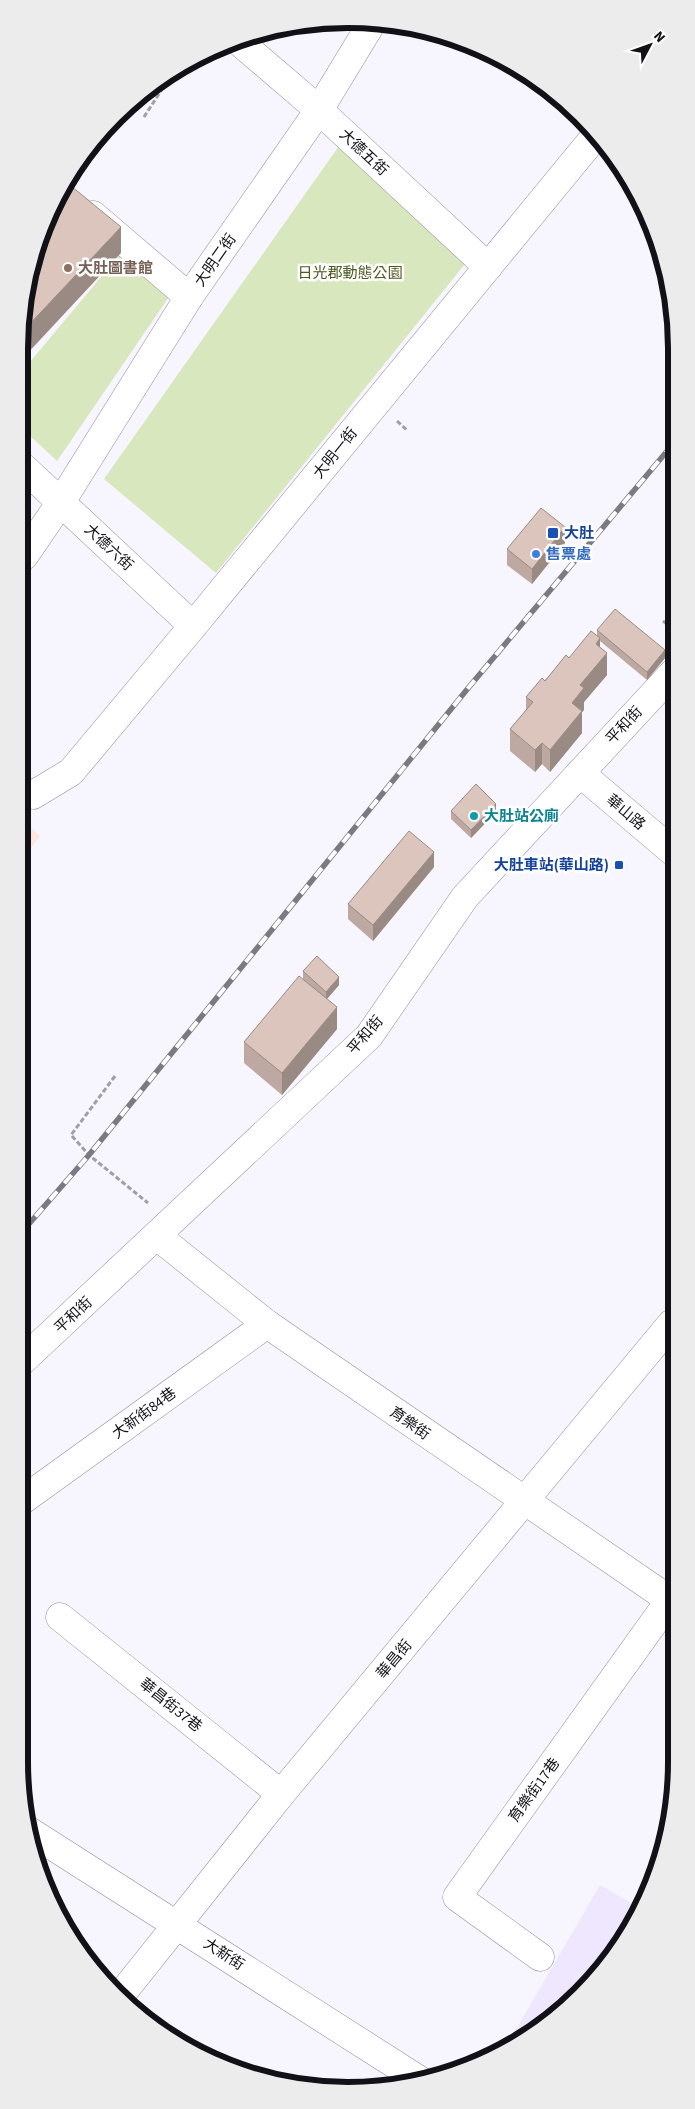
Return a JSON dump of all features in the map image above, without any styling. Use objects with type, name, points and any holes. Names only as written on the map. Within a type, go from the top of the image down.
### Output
[{"type":"street","name":"大明二街","points":[[28,550],[61,502],[189,297],[319,110],[369,28]]},
{"type":"street","name":"大德五街","points":[[243,45],[319,110],[488,267]]},
{"type":"street","name":"大明一街","points":[[28,793],[33,795],[71,772],[591,140]]},
{"type":"street","points":[[77,200],[189,297]]},
{"type":"street","name":"大德六街","points":[[28,472],[193,626]]},
{"type":"street","name":"平和街","points":[[28,1356],[369,1036],[465,897],[668,677]]},
{"type":"street","name":"華山路","points":[[580,773],[668,848]]},
{"type":"street","name":"育樂街","points":[[164,1230],[267,1324],[668,1599]]},
{"type":"street","name":"大新街84巷","points":[[28,1496],[267,1324]]},
{"type":"street","name":"華昌街","points":[[124,1991],[282,1794],[668,1328]]},
{"type":"street","name":"育樂街17巷","points":[[540,1957],[457,1897],[668,1603]]},
{"type":"street","name":"華昌街37巷","points":[[60,1617],[282,1794]]},
{"type":"street","name":"大新街","points":[[36,1835],[411,2075]]},
{"type":"path","points":[[144,117],[165,85]]},
{"type":"path","points":[[663,621],[668,625]]},
{"type":"path","points":[[115,1076],[71,1135],[164,1230]]},
{"type":"shaded area","points":[[28,825],[40,836],[28,852]]},
{"type":"shaded area","points":[[600,1885],[633,1904],[614,1939],[574,1988],[542,2015],[512,2036]]},
{"type":"green space","name":"日光郡動態公園","points":[[339,146],[469,259],[216,573],[104,479]]},
{"type":"green space","points":[[121,253],[173,291],[57,461],[28,434],[28,364]]},
{"type":"building","points":[[71,186],[121,227],[28,326],[34,285],[44,245]]},
{"type":"building","points":[[541,508],[565,527],[532,569],[507,549]]},
{"type":"building","points":[[615,609],[665,650],[647,672],[597,630]]},
{"type":"building","points":[[591,631],[600,638],[596,644],[607,653],[580,685],[584,688],[572,703],[582,711],[550,750],[542,743],[535,750],[510,729],[533,702],[526,697],[542,678],[545,681],[566,655],[569,658]]},
{"type":"building","name":"大肚站公廁","points":[[476,784],[496,804],[471,830],[451,811]]},
{"type":"building","points":[[409,831],[434,852],[373,925],[348,904]]},
{"type":"building","points":[[317,956],[339,977],[326,992],[303,971]]},
{"type":"building","points":[[299,976],[337,1007],[282,1073],[244,1042]]},
{"type":"railway","points":[[28,1225],[89,1155],[469,687],[668,450]]},
{"type":"place","name":"大肚圖書館","points":[[68,268]]},
{"type":"place","name":"大肚","points":[[553,533]]},
{"type":"place","name":"售票處","points":[[536,554]]},
{"type":"place","name":"大肚站公廁","points":[[474,816]]},
{"type":"place","name":"大肚車站(華山路)","points":[[619,865]]}]
